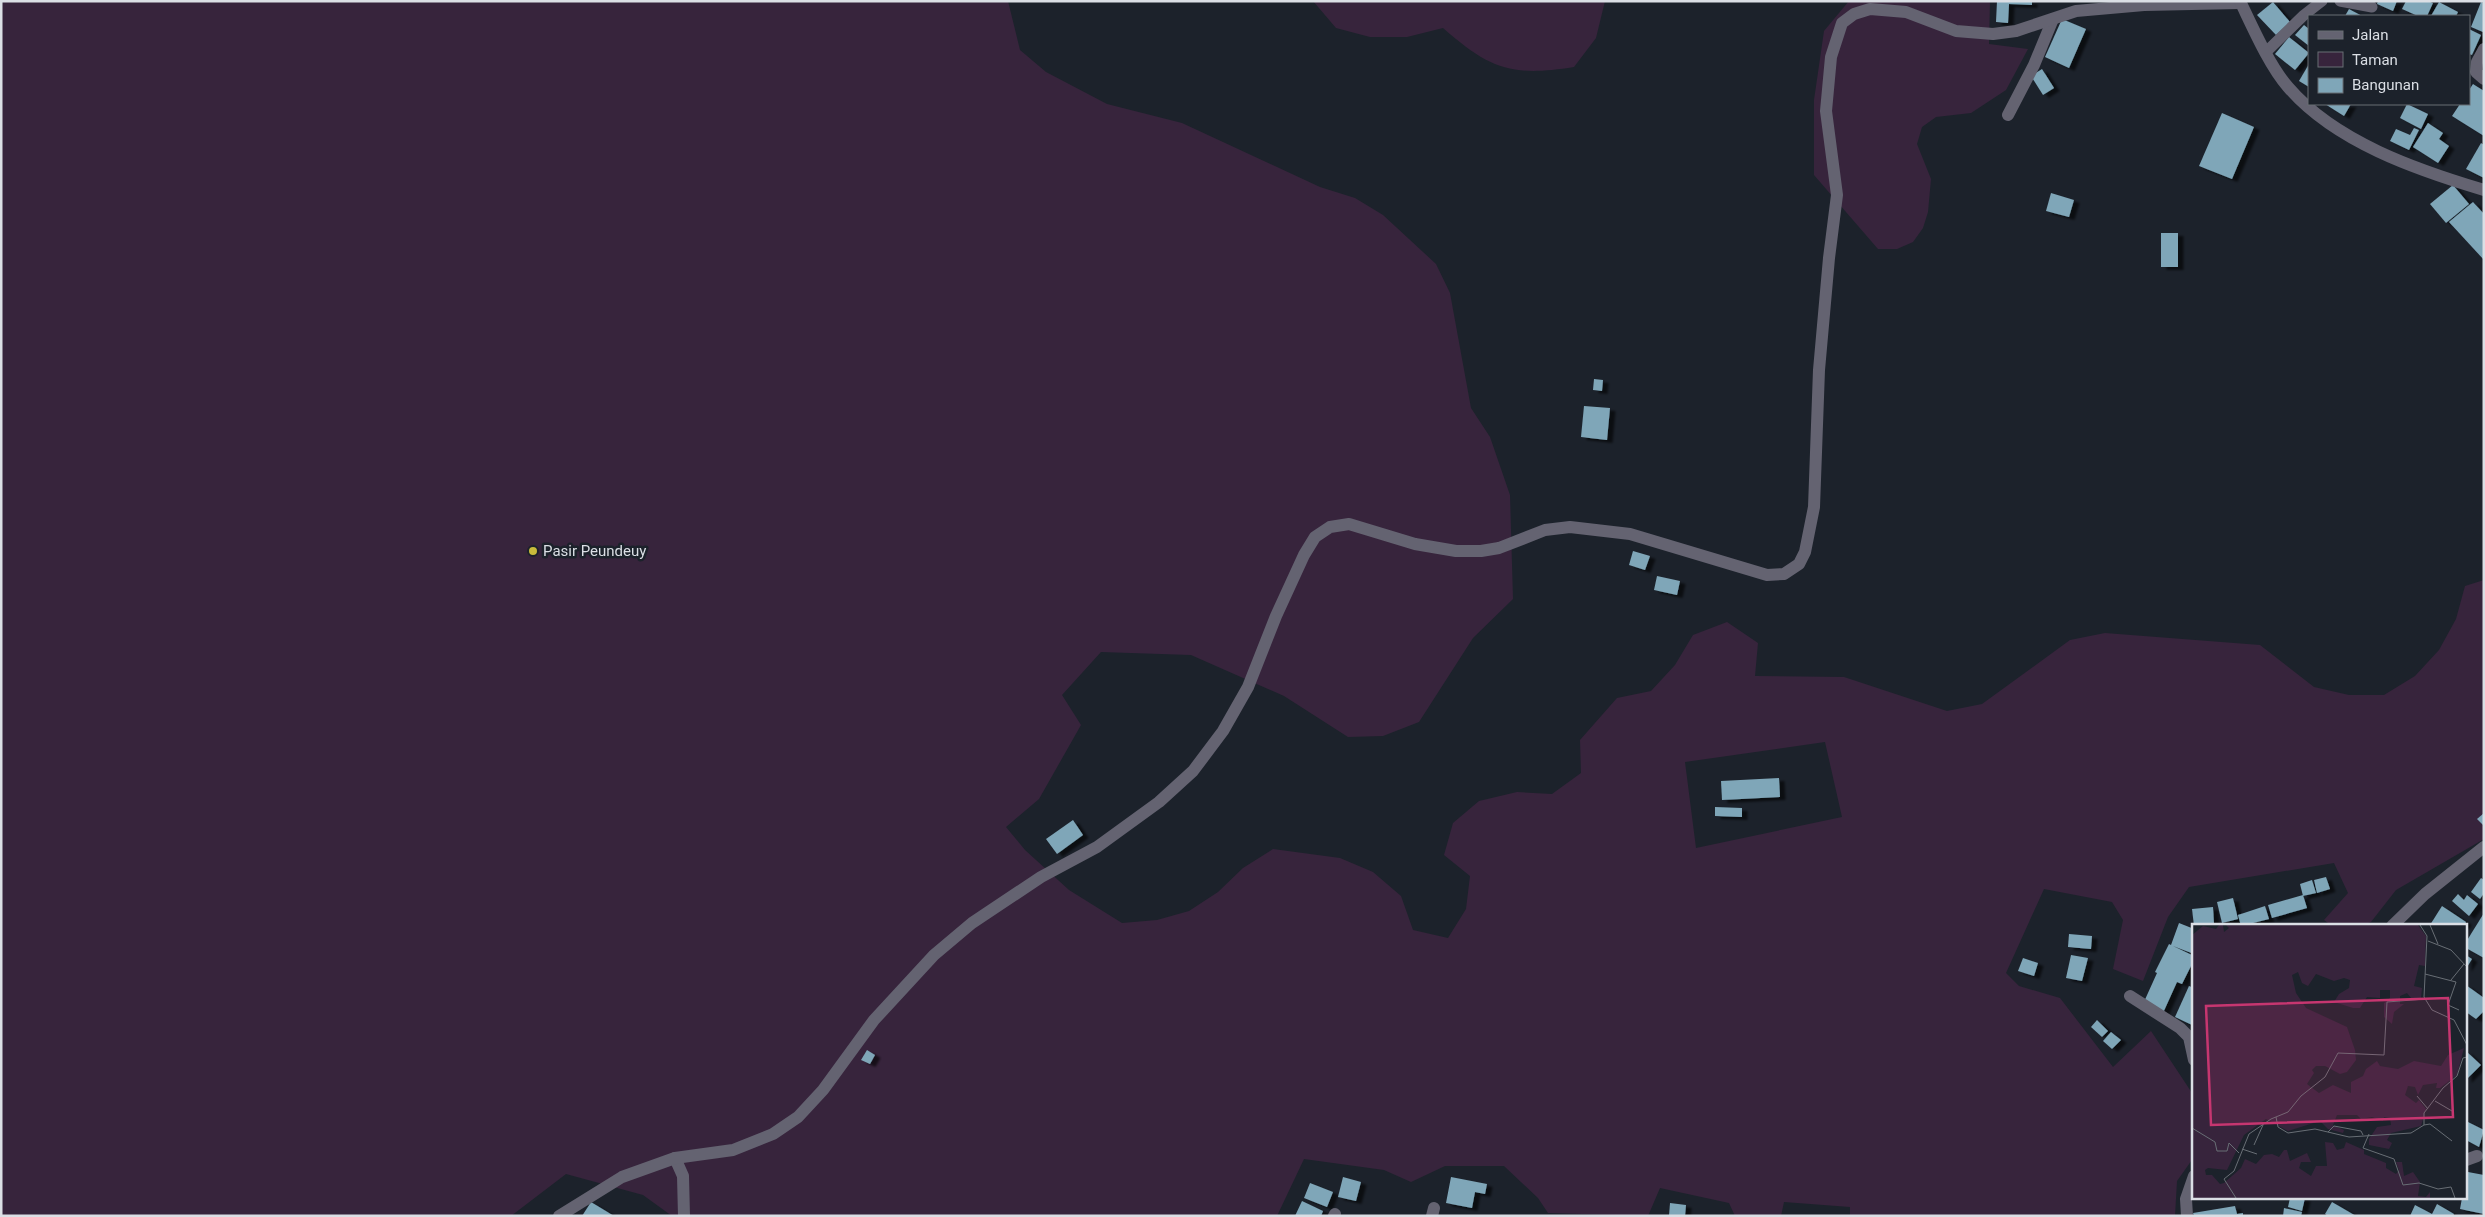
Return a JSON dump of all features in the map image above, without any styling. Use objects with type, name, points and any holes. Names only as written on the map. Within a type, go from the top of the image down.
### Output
[{"type":"street","points":[[559,1216],[622,1177],[675,1158],[733,1150],[773,1134],[798,1117],[823,1090],[874,1020],[934,955],[972,923],[1041,877],[1097,848],[1160,802],[1193,770],[1223,731],[1248,686],[1276,616],[1304,555],[1315,537],[1330,527],[1349,524],[1415,544],[1456,551],[1481,551],[1499,548],[1545,530],[1570,527],[1630,534],[1766,575],[1784,574],[1799,564],[1805,552],[1814,507],[1819,370],[1829,258],[1837,195],[1826,111],[1831,57],[1842,23],[1854,14],[1870,9],[1906,12],[1956,31],[1993,34],[2016,31],[2076,10],[2240,2],[2266,52],[2287,86],[2313,112],[2378,151],[2439,177],[2484,190]]},
{"type":"street","points":[[2008,115],[2034,65],[2052,19]]},
{"type":"street","points":[[2484,49],[2477,62],[2476,72],[2484,79]]},
{"type":"street","points":[[2394,924],[2425,894],[2484,847]]},
{"type":"street","points":[[2130,996],[2180,1028],[2189,1037],[2192,1051]]},
{"type":"street","points":[[675,1158],[683,1176],[684,1216]]},
{"type":"street","points":[[2187,1216],[2186,1200],[2192,1182]]},
{"type":"lane","points":[[2266,52],[2304,15],[2322,1]]},
{"type":"lane","points":[[2340,1],[2372,8]]},
{"type":"green space","points":[[1,1],[1008,1],[1020,50],[1046,72],[1107,104],[1182,123],[1320,187],[1355,198],[1383,215],[1436,264],[1450,293],[1471,408],[1490,437],[1510,495],[1513,599],[1473,638],[1419,722],[1383,736],[1348,737],[1284,696],[1191,655],[1101,652],[1062,695],[1081,725],[1039,799],[1006,827],[1025,850],[1069,890],[1122,923],[1157,920],[1189,911],[1218,892],[1243,868],[1273,849],[1340,858],[1373,872],[1401,896],[1413,930],[1448,938],[1466,909],[1470,876],[1444,855],[1453,823],[1479,801],[1517,792],[1552,794],[1581,773],[1580,740],[1617,698],[1651,691],[1675,665],[1693,635],[1727,622],[1758,643],[1755,676],[1844,677],[1947,711],[1982,704],[2070,640],[2105,633],[2260,645],[2314,687],[2349,695],[2384,695],[2415,676],[2439,650],[2456,619],[2465,586],[2484,580],[2484,839],[2396,890],[2371,922],[2366,924],[2329,924],[2324,920],[2348,893],[2334,863],[2189,887],[2168,917],[2143,981],[2113,969],[2123,920],[2112,902],[2044,889],[2006,973],[2019,986],[2060,998],[2113,1067],[2151,1031],[2192,1093],[2192,1160],[2177,1181],[2175,1216],[1850,1216],[1850,1207],[1784,1202],[1781,1216],[1735,1216],[1729,1203],[1660,1188],[1648,1216],[1548,1213],[1538,1198],[1504,1166],[1445,1166],[1411,1182],[1384,1170],[1304,1159],[1277,1216],[672,1216],[643,1195],[566,1174],[511,1216],[1,1216]],"holes":[[[1825,742],[1842,817],[1696,848],[1685,762]]]},
{"type":"green space","points":[[1313,1],[1605,1],[1596,38],[1574,67],[1534,71],[1502,67],[1488,61],[1474,53],[1443,28],[1407,37],[1370,37],[1336,28]]},
{"type":"green space","points":[[1849,1],[1990,1],[1989,44],[2028,49],[2006,90],[1971,113],[1936,117],[1922,127],[1917,144],[1931,179],[1928,212],[1923,228],[1913,242],[1897,249],[1878,249],[1814,175],[1814,100],[1824,31]]},
{"type":"building","points":[[1997,1],[2032,1],[2032,5],[2009,4],[2008,23],[1996,22]]},
{"type":"building","points":[[2378,1],[2397,1],[2393,11],[2377,4]]},
{"type":"building","points":[[2406,1],[2428,1],[2433,3],[2427,15],[2416,15],[2402,9]]},
{"type":"building","points":[[2273,2],[2290,22],[2276,35],[2257,15]]},
{"type":"building","points":[[2439,2],[2458,12],[2456,15],[2432,15]]},
{"type":"building","points":[[2481,2],[2484,3],[2483,32],[2471,27]]},
{"type":"building","points":[[2349,9],[2360,15],[2346,15]]},
{"type":"building","points":[[2062,19],[2086,29],[2069,68],[2045,57]]},
{"type":"building","points":[[2304,25],[2308,28],[2308,45],[2295,35]]},
{"type":"building","points":[[2470,30],[2481,35],[2472,55],[2470,54]]},
{"type":"building","points":[[2289,37],[2308,52],[2295,70],[2275,54]]},
{"type":"building","points":[[2308,66],[2308,86],[2299,81]]},
{"type":"building","points":[[2042,69],[2054,88],[2043,95],[2031,76]]},
{"type":"building","points":[[2473,84],[2484,91],[2484,136],[2452,116],[2459,105],[2470,105],[2470,88]]},
{"type":"building","points":[[2327,105],[2350,105],[2344,116]]},
{"type":"building","points":[[2406,105],[2428,114],[2421,129],[2400,118]]},
{"type":"building","points":[[2222,113],[2254,127],[2232,179],[2199,166]]},
{"type":"building","points":[[2428,123],[2443,133],[2439,139],[2449,146],[2438,163],[2413,147]]},
{"type":"building","points":[[2414,128],[2419,130],[2409,150],[2390,141],[2396,129],[2410,135]]},
{"type":"building","points":[[2481,143],[2484,145],[2484,178],[2466,169]]},
{"type":"building","points":[[2453,185],[2469,204],[2446,223],[2430,204]]},
{"type":"building","points":[[2051,193],[2074,200],[2069,217],[2046,211]]},
{"type":"building","points":[[2473,202],[2484,214],[2484,260],[2449,222]]},
{"type":"building","points":[[2161,233],[2178,233],[2178,267],[2161,267]]},
{"type":"building","points":[[1594,379],[1603,380],[1602,391],[1593,390]]},
{"type":"building","points":[[1584,406],[1610,408],[1607,440],[1581,437]]},
{"type":"building","points":[[1633,551],[1650,556],[1645,570],[1629,565]]},
{"type":"building","points":[[1657,576],[1680,581],[1677,595],[1654,590]]},
{"type":"building","points":[[1779,778],[1780,797],[1722,800],[1721,781]]},
{"type":"building","points":[[1715,807],[1742,808],[1742,817],[1715,816]]},
{"type":"building","points":[[2484,813],[2484,824],[2483,825],[2477,819]]},
{"type":"building","points":[[1073,820],[1083,835],[1057,854],[1046,839]]},
{"type":"building","points":[[2326,877],[2330,889],[2317,893],[2314,880]]},
{"type":"building","points":[[2481,878],[2484,880],[2484,893],[2480,899],[2471,892]]},
{"type":"building","points":[[2312,880],[2316,893],[2303,896],[2300,884]]},
{"type":"building","points":[[2458,894],[2464,900],[2467,895],[2478,904],[2469,916],[2452,901]]},
{"type":"building","points":[[2303,895],[2307,908],[2272,918],[2268,905]]},
{"type":"building","points":[[2233,898],[2238,919],[2222,923],[2217,902]]},
{"type":"building","points":[[2265,906],[2269,919],[2240,924],[2238,915]]},
{"type":"building","points":[[2442,906],[2466,922],[2465,924],[2431,924]]},
{"type":"building","points":[[2213,907],[2214,924],[2194,924],[2192,909]]},
{"type":"building","points":[[2484,913],[2484,958],[2468,949],[2468,939]]},
{"type":"building","points":[[2179,923],[2192,928],[2192,953],[2173,946],[2192,955],[2192,964],[2182,984],[2177,982],[2163,1013],[2143,1004],[2157,973],[2155,972],[2169,944],[2171,945]]},
{"type":"building","points":[[2069,934],[2092,936],[2091,949],[2068,947]]},
{"type":"building","points":[[2071,955],[2088,958],[2082,981],[2066,978]]},
{"type":"building","points":[[2468,956],[2472,959],[2468,966]]},
{"type":"building","points":[[2023,958],[2038,963],[2034,976],[2018,971]]},
{"type":"building","points":[[2189,986],[2192,987],[2192,1025],[2175,1017]]},
{"type":"building","points":[[2468,986],[2484,998],[2484,1011],[2476,1019],[2468,1013]]},
{"type":"building","points":[[2097,1020],[2108,1031],[2102,1037],[2091,1027]]},
{"type":"building","points":[[2111,1032],[2121,1040],[2112,1049],[2103,1041]]},
{"type":"building","points":[[867,1050],[875,1055],[870,1064],[861,1060]]},
{"type":"building","points":[[2468,1053],[2481,1065],[2468,1078]]},
{"type":"building","points":[[2468,1122],[2484,1130],[2479,1147],[2468,1141]]},
{"type":"building","points":[[2468,1172],[2484,1175],[2484,1214],[2460,1209],[2462,1200],[2468,1200]]},
{"type":"building","points":[[1343,1177],[1361,1182],[1356,1201],[1338,1197]]},
{"type":"building","points":[[1451,1177],[1487,1184],[1485,1194],[1475,1192],[1472,1208],[1446,1203]]},
{"type":"building","points":[[1310,1183],[1333,1192],[1327,1207],[1304,1198]]},
{"type":"building","points":[[2290,1200],[2305,1200],[2302,1211],[2288,1207]]},
{"type":"building","points":[[1302,1201],[1323,1211],[1321,1216],[1295,1216]]},
{"type":"building","points":[[591,1202],[614,1216],[582,1216]]},
{"type":"building","points":[[2332,1202],[2356,1216],[2328,1216],[2325,1214]]},
{"type":"building","points":[[1670,1203],[1686,1205],[1685,1216],[1669,1216]]},
{"type":"building","points":[[2437,1204],[2454,1214],[2453,1216],[2410,1216],[2415,1205],[2432,1214]]},
{"type":"building","points":[[2235,1206],[2237,1214],[2243,1213],[2243,1216],[2194,1216],[2193,1213]]},
{"type":"building","points":[[2284,1208],[2302,1212],[2301,1216],[2283,1216]]},
{"type":"place","name":"Pasir Peundeuy","points":[[533,551]]}]
